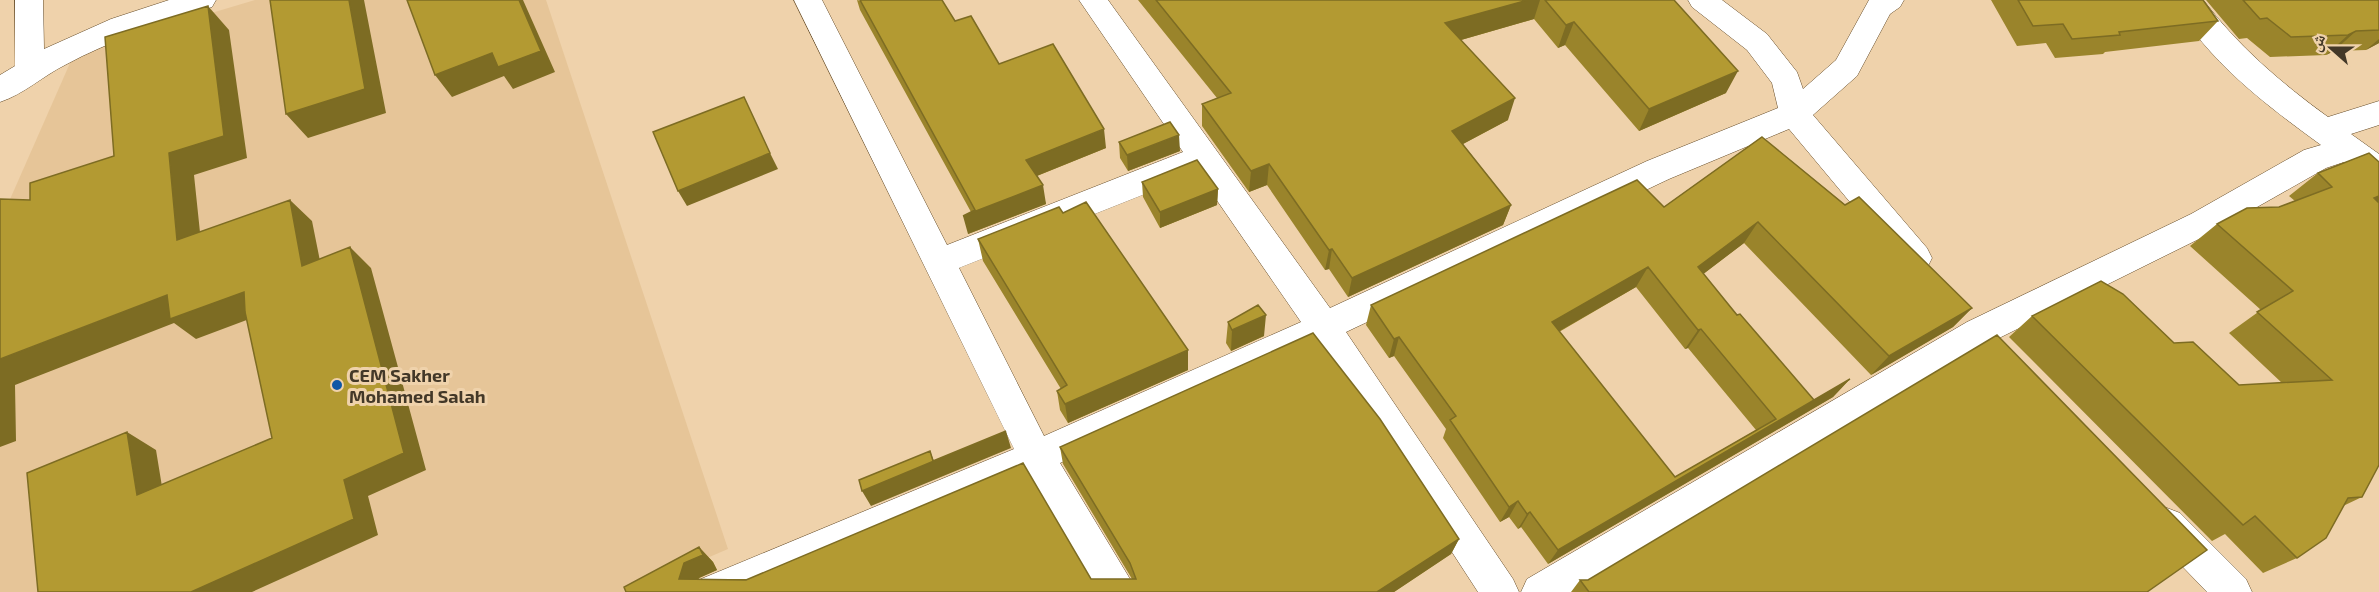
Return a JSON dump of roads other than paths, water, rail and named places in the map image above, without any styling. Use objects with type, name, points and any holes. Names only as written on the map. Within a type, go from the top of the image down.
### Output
[{"type":"street","points":[[29,0],[30,71]]},
{"type":"street","points":[[0,90],[54,57],[121,27],[202,0]]},
{"type":"street","points":[[808,0],[1036,456],[1117,592]]},
{"type":"street","points":[[1093,0],[1324,327],[1500,592]]},
{"type":"street","points":[[1702,0],[1757,42],[1786,80],[1794,114],[1934,279]]},
{"type":"street","points":[[714,592],[1036,456],[1324,327],[1658,170],[1794,114],[1847,68],[1879,7],[1890,0]]},
{"type":"street","points":[[2187,0],[2205,26],[2255,79],[2379,171]]},
{"type":"street","points":[[1540,592],[1979,332],[2202,223],[2315,159],[2337,139],[2379,113]]},
{"type":"street","points":[[939,262],[1204,157]]},
{"type":"street","points":[[1956,305],[2004,357]]},
{"type":"street","points":[[2143,500],[2233,592]]},
{"type":"place","name":"CEM Sakher Mohamed Salah","points":[[337,385]]}]
